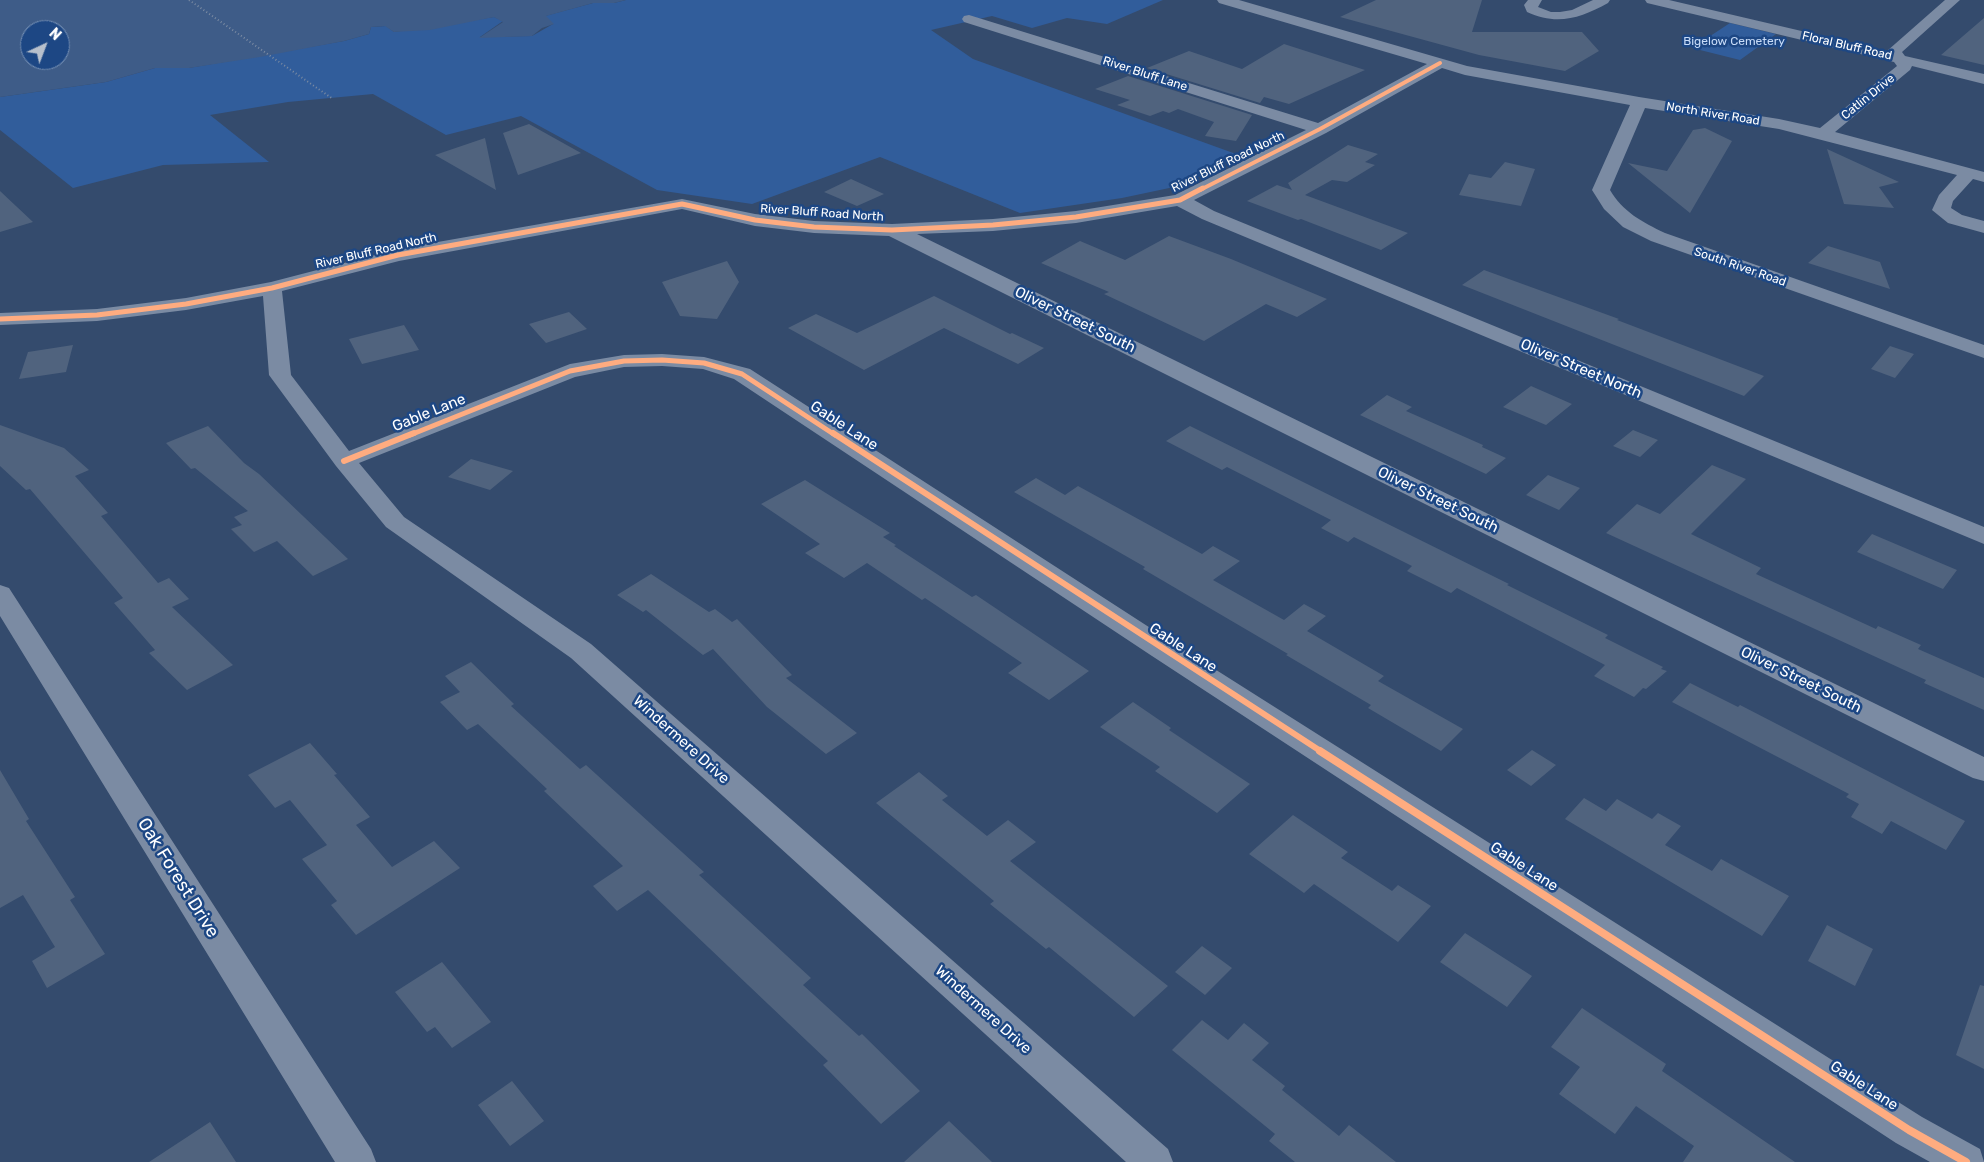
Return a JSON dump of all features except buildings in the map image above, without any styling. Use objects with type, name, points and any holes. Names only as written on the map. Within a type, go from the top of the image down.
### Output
[{"type":"street","points":[[1224,0],[1440,63]]},
{"type":"street","points":[[1535,0],[1531,5],[1532,9],[1553,16],[1576,14],[1604,0]]},
{"type":"street","name":"Floral Bluff Road","points":[[1652,0],[1984,79]]},
{"type":"street","points":[[1899,59],[1894,51],[1954,0]]},
{"type":"street","name":"River Bluff Lane","points":[[969,18],[1320,129]]},
{"type":"street","name":"Catlin Drive","points":[[1824,134],[1905,67],[1899,59]]},
{"type":"street","name":"North River Road","points":[[1440,63],[1465,70],[1639,102],[1780,124],[1976,175]]},
{"type":"street","name":"River Bluff Road North","points":[[0,319],[98,316],[186,304],[272,288],[398,255],[682,204],[755,220],[814,226],[892,230],[993,225],[1076,217],[1180,200],[1320,129],[1440,63]]},
{"type":"street","name":"South River Road","points":[[1639,102],[1601,190],[1610,205],[1630,223],[1691,250],[1984,352]]},
{"type":"street","points":[[1976,175],[1944,199],[1941,210],[1955,219],[1984,227]]},
{"type":"street","name":"Oliver Street North","points":[[1180,200],[1227,223],[1984,536]]},
{"type":"street","name":"Oliver Street South","points":[[892,230],[1984,770]]},
{"type":"street","name":"Windermere Drive","points":[[272,288],[280,374],[344,461],[395,522],[581,651],[1154,1162]]},
{"type":"street","name":"Gable Lane","points":[[344,461],[570,371],[624,361],[662,360],[704,363],[742,374],[1238,698],[1909,1130],[1966,1162]]},
{"type":"street","name":"Oak Forest Drive","points":[[0,594],[357,1162]]},
{"type":"path","points":[[189,0],[333,99]]},
{"type":"green space","points":[[626,0],[1163,0],[1107,24],[1067,18],[1032,28],[992,16],[931,30],[973,59],[1236,154],[1174,187],[1122,198],[1020,213],[880,157],[752,204],[657,190],[521,116],[446,135],[373,94],[288,102],[210,115],[269,162],[163,165],[73,188],[0,130],[0,97],[106,82],[155,68],[189,68],[344,41],[369,34],[371,27],[386,26],[394,32],[494,17],[503,21],[480,37],[532,36],[553,24],[545,16],[593,3],[614,3]]},
{"type":"green space","name":"Bigelow Cemetery","points":[[1730,23],[1776,34],[1740,60],[1692,48]]},
{"type":"shaded area","points":[[0,0],[626,0],[614,3],[593,3],[546,16],[554,24],[542,28],[532,36],[479,38],[503,22],[494,17],[430,30],[394,32],[385,26],[371,27],[369,34],[344,41],[189,68],[155,68],[106,82],[0,97]]},
{"type":"cycle path","points":[[0,319],[97,315],[186,304],[272,288],[398,255],[682,204],[755,220],[814,227],[892,230],[993,225],[1076,217],[1180,200],[1320,129],[1440,63]]},
{"type":"cycle path","points":[[344,461],[570,371],[624,361],[662,360],[704,363],[742,374],[1162,649],[1909,1130],[1966,1162]]}]
